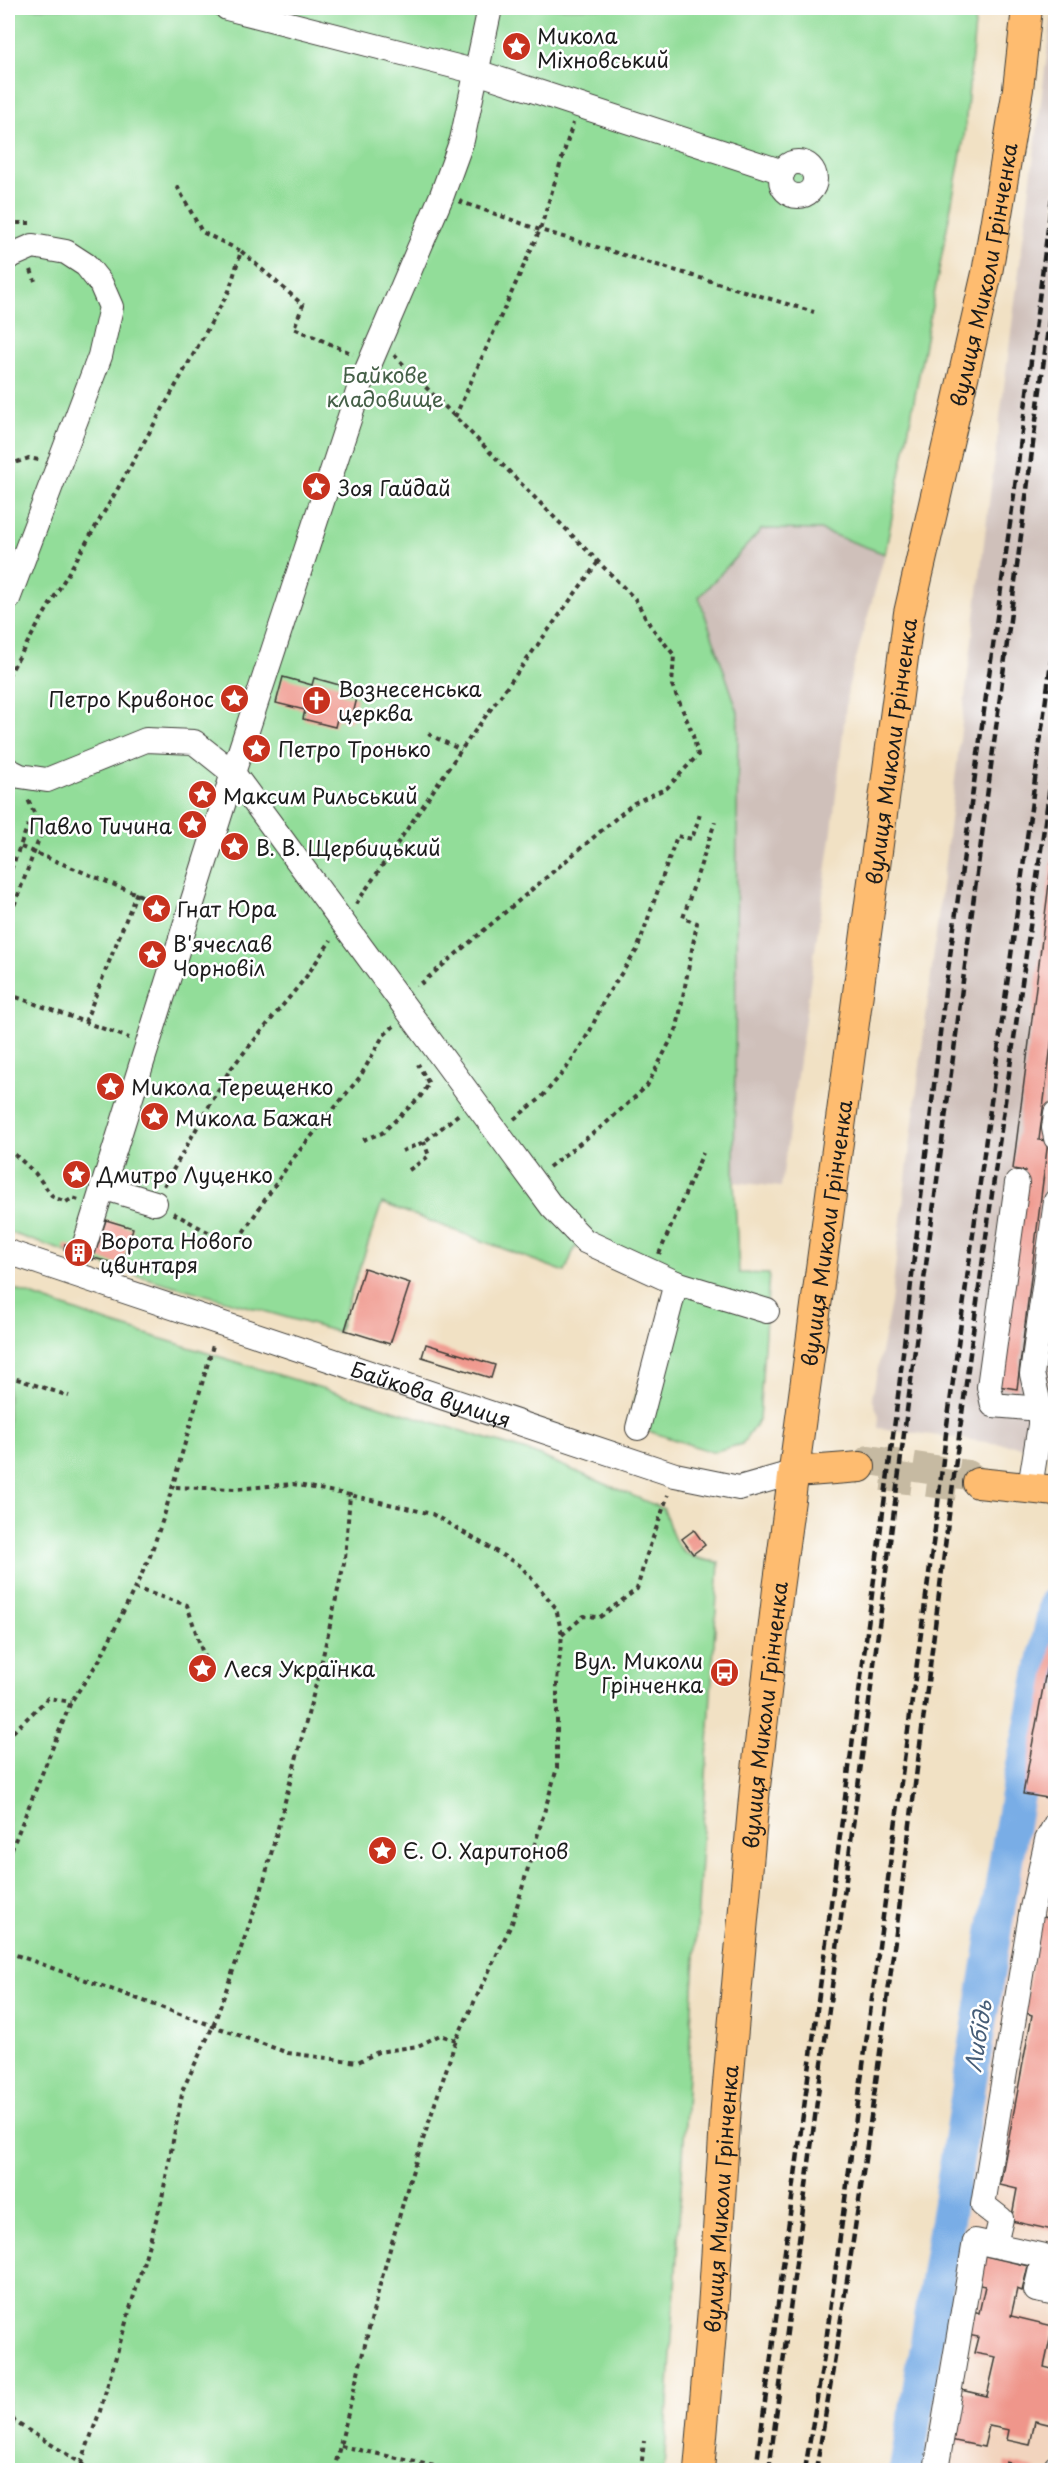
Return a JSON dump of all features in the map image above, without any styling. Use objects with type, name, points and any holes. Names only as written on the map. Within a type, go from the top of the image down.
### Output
[{"type":"main road","name":"вулиця Миколи Грінченка","points":[[699,2470],[713,2309],[726,2106],[755,1787],[909,613],[987,273],[1018,89],[1027,8]]},
{"type":"main road","name":"Байкова вулиця","points":[[795,1472],[860,1467]]},
{"type":"main road","points":[[978,1483],[1039,1489]]},
{"type":"street","points":[[227,8],[477,72],[783,172]]},
{"type":"street","points":[[79,1260],[233,773],[360,386],[442,195],[462,140],[490,8]]},
{"type":"street","points":[[8,257],[33,246],[66,252],[86,265],[101,284],[111,307],[100,356],[8,599]]},
{"type":"street","points":[[14,773],[47,780],[146,740],[194,742],[233,773],[531,1180],[552,1207],[585,1241],[676,1283],[767,1311]]},
{"type":"street","points":[[1056,1113],[1054,1128],[1056,1138]]},
{"type":"street","points":[[1017,1183],[989,1387],[993,1405],[1040,1409]]},
{"type":"street","points":[[100,1196],[155,1203]]},
{"type":"street","points":[[1039,1489],[1040,1409],[1032,1374],[1056,1201]]},
{"type":"street","name":"Байкова вулиця","points":[[8,1252],[79,1260],[220,1322],[675,1475],[739,1488],[795,1472]]},
{"type":"street","points":[[638,1428],[676,1283]]},
{"type":"street","points":[[995,2244],[1000,2219],[983,2205],[1032,1908],[1047,1840],[1056,1823]]},
{"type":"street","points":[[936,2470],[975,2241],[1044,2256],[1036,2290],[1056,2294]]},
{"type":"path","points":[[456,417],[540,230],[578,105]]},
{"type":"path","points":[[177,186],[202,232],[241,251],[303,305],[294,328],[332,345]]},
{"type":"path","points":[[442,195],[540,230],[814,312]]},
{"type":"path","points":[[8,223],[36,223]]},
{"type":"path","points":[[8,676],[117,490],[229,291],[241,251]]},
{"type":"path","points":[[379,340],[635,599],[650,626],[674,654],[672,686],[692,732],[698,755],[667,788],[634,803],[400,1002]]},
{"type":"path","points":[[8,465],[29,458],[39,460]]},
{"type":"path","points":[[402,1034],[397,1024],[383,1036],[360,1077],[291,1161],[238,1240],[219,1238],[155,1203],[229,1071],[306,977],[461,750],[598,562]]},
{"type":"path","points":[[428,734],[461,750]]},
{"type":"path","points":[[8,922],[42,831],[14,773]]},
{"type":"path","points":[[496,1132],[540,1099],[566,1069],[590,1030],[605,998],[637,950],[677,836],[692,839],[701,811]]},
{"type":"path","points":[[531,1180],[605,1124],[647,1086],[652,1077],[677,1028],[697,923],[683,918],[715,822]]},
{"type":"path","points":[[8,878],[28,825]]},
{"type":"path","points":[[21,847],[137,892],[176,910]]},
{"type":"path","points":[[85,1022],[137,892]]},
{"type":"path","points":[[8,994],[135,1040]]},
{"type":"path","points":[[363,1140],[382,1133],[420,1097],[429,1084],[413,1054]]},
{"type":"path","points":[[402,1151],[424,1142],[475,1103]]},
{"type":"path","points":[[409,1170],[429,1156],[424,1142]]},
{"type":"path","points":[[8,1148],[35,1173],[53,1197],[66,1202],[73,1198],[100,1196]]},
{"type":"path","points":[[660,1251],[703,1153]]},
{"type":"path","points":[[8,1858],[71,1702],[100,1659],[149,1559],[220,1322]]},
{"type":"path","points":[[8,1376],[69,1396]]},
{"type":"path","points":[[562,1635],[584,1616],[600,1617],[638,1589],[645,1557],[675,1475]]},
{"type":"path","points":[[172,1487],[235,1489],[293,1484],[432,1514],[521,1566],[556,1608],[562,1635],[557,1681],[556,1768],[512,1923],[456,2040],[409,2182],[385,2267],[334,2470]]},
{"type":"path","points":[[81,2463],[100,2411],[161,2203],[183,2089],[214,2024],[261,1892],[304,1735],[345,1558],[350,1495]]},
{"type":"path","points":[[135,1588],[187,1605],[206,1660],[203,1668]]},
{"type":"path","points":[[8,1740],[13,1732],[48,1698],[71,1702]]},
{"type":"path","points":[[8,1952],[214,2024],[288,2053],[358,2062],[378,2052],[418,2046],[440,2035],[456,2040]]},
{"type":"path","points":[[8,2411],[15,2422],[81,2463],[88,2470]]},
{"type":"path","points":[[641,2470],[644,2441]]},
{"type":"path","points":[[341,2446],[453,2470]]},
{"type":"shaded area","points":[[1053,8],[1055,8],[1055,1453],[878,1428],[879,1416],[872,1398],[891,1302],[987,518]]},
{"type":"shaded area","points":[[762,529],[820,530],[885,554],[848,688],[832,831],[781,1187],[734,1182],[738,712],[699,597]]},
{"type":"shaded area","points":[[1055,1623],[1055,2470],[929,2470],[967,2211],[1033,1795],[1023,1794]]},
{"type":"green space","name":"Байкове кладовище","points":[[8,8],[933,8],[976,14],[964,138],[885,554],[820,530],[762,529],[699,597],[738,712],[734,1182],[739,1273],[769,1274],[759,1420],[742,1444],[712,1452],[627,1424],[672,1283],[575,1247],[565,1272],[382,1203],[338,1332],[125,1272],[8,1232]]},
{"type":"green space","points":[[8,1287],[110,1323],[533,1453],[664,1509],[671,1532],[680,1548],[695,1558],[719,1562],[664,2470],[8,2470]]},
{"type":"building","name":"Вознесенська церква","points":[[283,677],[312,685],[314,678],[343,686],[341,694],[357,698],[351,722],[337,719],[335,727],[303,719],[305,710],[276,703]]},
{"type":"building","points":[[1054,844],[1056,1006],[1039,1140],[1048,1141],[1017,1389],[998,1386],[1025,1171],[1013,1169]]},
{"type":"building","points":[[106,1220],[133,1228],[122,1265],[94,1258],[93,1260],[64,1250],[65,1244],[95,1254]]},
{"type":"building","points":[[364,1268],[410,1283],[390,1344],[345,1330]]},
{"type":"building","points":[[426,1344],[495,1365],[491,1378],[422,1357]]},
{"type":"building","points":[[1048,1432],[1056,1434],[1055,1451],[1045,1450]]},
{"type":"building","points":[[694,1530],[705,1545],[693,1554],[682,1539]]},
{"type":"building","points":[[1054,1629],[1056,1629],[1054,1799],[1023,1794]]},
{"type":"building","points":[[1042,1917],[1056,1919],[1056,2266],[1048,2265],[1053,2230],[1011,2221],[1017,2189],[1000,2185],[1032,2015],[1023,2012]]},
{"type":"building","points":[[981,2255],[1028,2266],[1022,2291],[1017,2289],[1011,2316],[1053,2326],[1044,2367],[1056,2370],[1056,2411],[1052,2425],[1035,2421],[1030,2445],[1007,2440],[1009,2430],[989,2426],[984,2447],[950,2440],[961,2390],[987,2396],[996,2357],[974,2353],[978,2337],[968,2335],[974,2311],[979,2313],[985,2286],[975,2284]]},
{"type":"building","points":[[1006,2462],[1039,2470],[1004,2470]]},
{"type":"waterway","name":"Либідь","points":[[906,2470],[1016,1800],[1056,1603]]},
{"type":"tunnel","points":[[869,1460],[968,1475],[978,1483],[968,1487],[868,1474],[860,1467],[869,1460]]},
{"type":"railway","points":[[756,2470],[896,1413],[944,999],[1013,502],[1056,165]]},
{"type":"railway","points":[[769,2470],[1056,267]]},
{"type":"railway","points":[[805,2470],[824,2356],[1056,625]]},
{"type":"railway","points":[[816,2470],[838,2340],[876,2081],[971,1343],[1056,743]]},
{"type":"place","name":"Микола Міхновський","points":[[516,47]]},
{"type":"place","name":"Зоя Гайдай","points":[[317,487]]},
{"type":"place","name":"Петро Кривонос","points":[[235,698]]},
{"type":"place","name":"Вознесенська церква","points":[[317,700]]},
{"type":"place","name":"Петро Тронько","points":[[257,748]]},
{"type":"place","name":"Максим Рильський","points":[[202,795]]},
{"type":"place","name":"Павло Тичина","points":[[193,825]]},
{"type":"place","name":"В. В. Щербицький","points":[[235,847]]},
{"type":"place","name":"Гнат Юра","points":[[156,908]]},
{"type":"place","name":"В'ячеслав Чорновіл","points":[[152,955]]},
{"type":"place","name":"Микола Терещенко","points":[[110,1086]]},
{"type":"place","name":"Микола Бажан","points":[[154,1117]]},
{"type":"place","name":"Дмитро Луценко","points":[[76,1174]]},
{"type":"place","name":"Ворота Нового цвинтаря","points":[[79,1252]]},
{"type":"place","name":"Леся Українка","points":[[203,1668]]},
{"type":"place","name":"Вул. Миколи Грінченка","points":[[724,1672]]},
{"type":"place","name":"Є. О. Харитонов","points":[[382,1850]]}]
